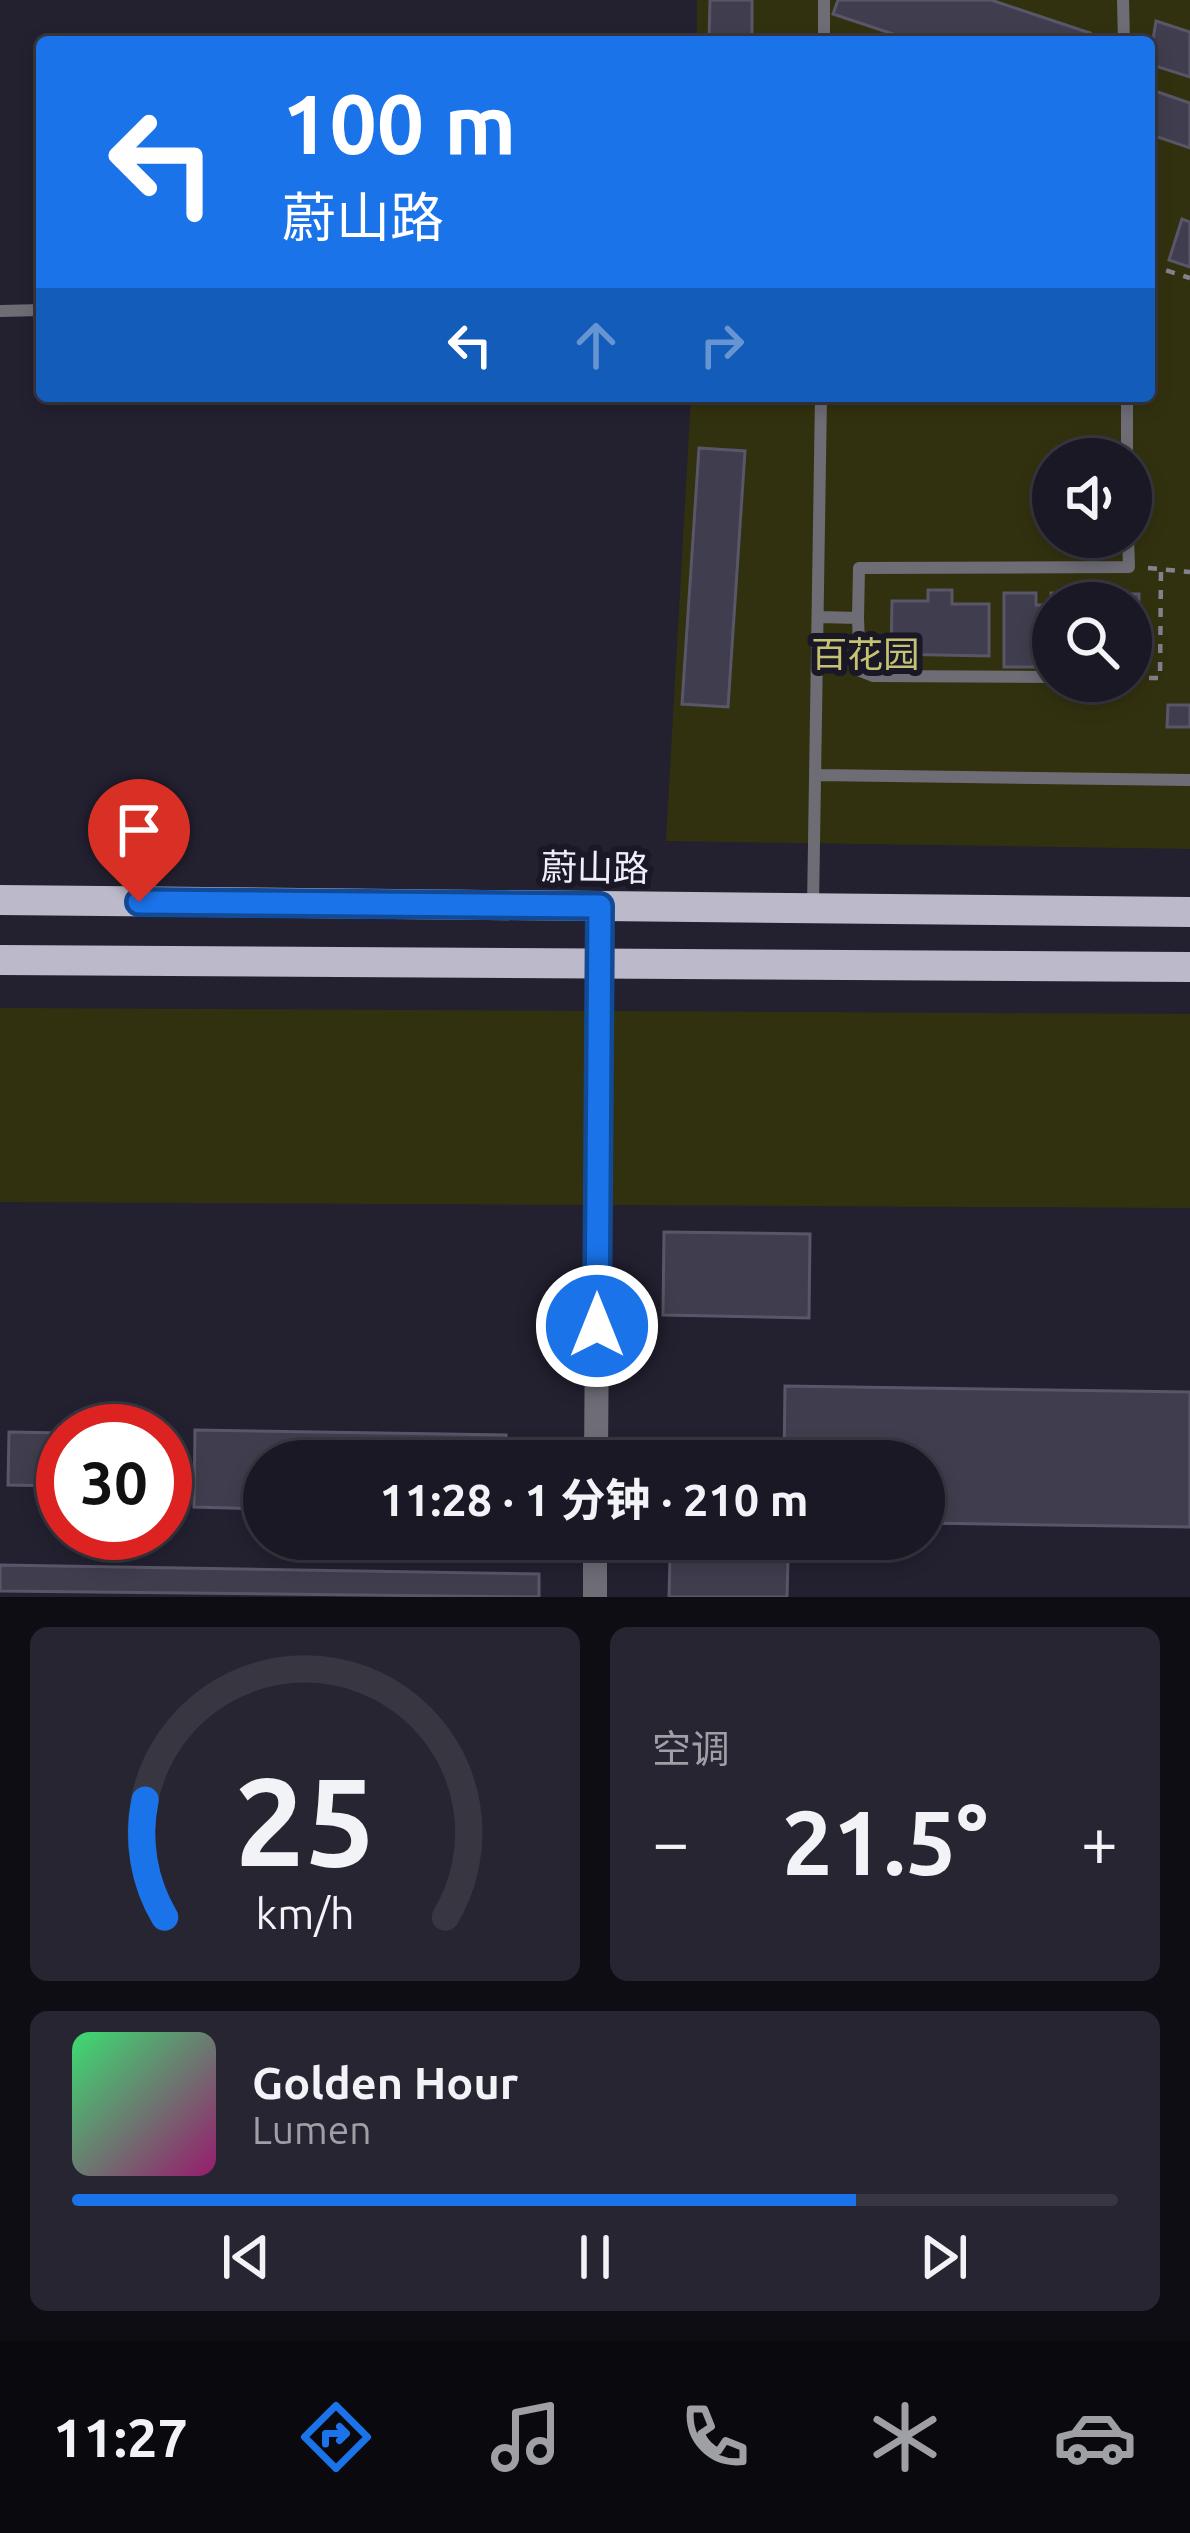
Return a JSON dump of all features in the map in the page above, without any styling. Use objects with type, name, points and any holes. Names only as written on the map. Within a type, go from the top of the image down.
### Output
[{"type":"main road","name":"蔚山路","points":[[0,900],[1190,912]]},
{"type":"main road","points":[[0,960],[1190,967]]},
{"type":"street","points":[[596,1440],[600,906]]},
{"type":"street","points":[[595,1560],[595,1597]]},
{"type":"lane","points":[[824,0],[824,36]]},
{"type":"lane","points":[[1123,0],[1124,36]]},
{"type":"lane","points":[[0,310],[36,310]]},
{"type":"lane","points":[[813,909],[821,402]]},
{"type":"lane","points":[[1126,402],[1127,438]]},
{"type":"lane","points":[[1032,677],[873,676],[860,670],[860,568],[1129,567],[1129,558]]},
{"type":"lane","points":[[819,616],[859,618]]},
{"type":"lane","points":[[818,776],[1190,780]]},
{"type":"path","points":[[1155,267],[1190,278]]},
{"type":"path","points":[[1129,567],[1190,572]]},
{"type":"path","points":[[1152,679],[1160,679],[1161,569]]},
{"type":"green space","name":"百花园","points":[[697,0],[1190,0],[1190,849],[666,841],[691,402],[1155,402],[1155,36],[697,36]]},
{"type":"green space","points":[[0,1008],[1190,1014],[1190,1208],[0,1202]]},
{"type":"building","points":[[710,0],[752,0],[752,36],[709,36]]},
{"type":"building","points":[[838,0],[991,0],[1090,33],[899,36],[833,14]]},
{"type":"building","points":[[1156,21],[1190,32],[1190,77],[1155,66]]},
{"type":"building","points":[[1155,91],[1190,103],[1190,148],[1155,136]]},
{"type":"building","points":[[1182,219],[1190,222],[1190,267],[1169,260]]},
{"type":"building","points":[[699,448],[745,451],[728,707],[682,704]]},
{"type":"building","points":[[928,590],[952,590],[952,604],[989,604],[989,656],[891,654],[892,601],[928,601]]},
{"type":"building","points":[[1004,593],[1032,593],[1032,667],[1004,667]]},
{"type":"building","points":[[1168,705],[1190,705],[1190,727],[1167,727]]},
{"type":"building","points":[[664,1232],[810,1234],[809,1318],[663,1315]]},
{"type":"building","points":[[785,1386],[1190,1392],[1190,1527],[945,1523],[945,1440],[784,1440]]},
{"type":"building","points":[[195,1430],[506,1435],[506,1440],[243,1440],[243,1508],[194,1507]]},
{"type":"building","points":[[9,1432],[36,1432],[36,1486],[8,1485]]},
{"type":"building","points":[[670,1560],[788,1560],[787,1597],[669,1597]]},
{"type":"building","points":[[0,1565],[539,1574],[539,1597],[0,1591]]},
{"type":"route","points":[[139,902],[600,906],[597,1326]]}]
